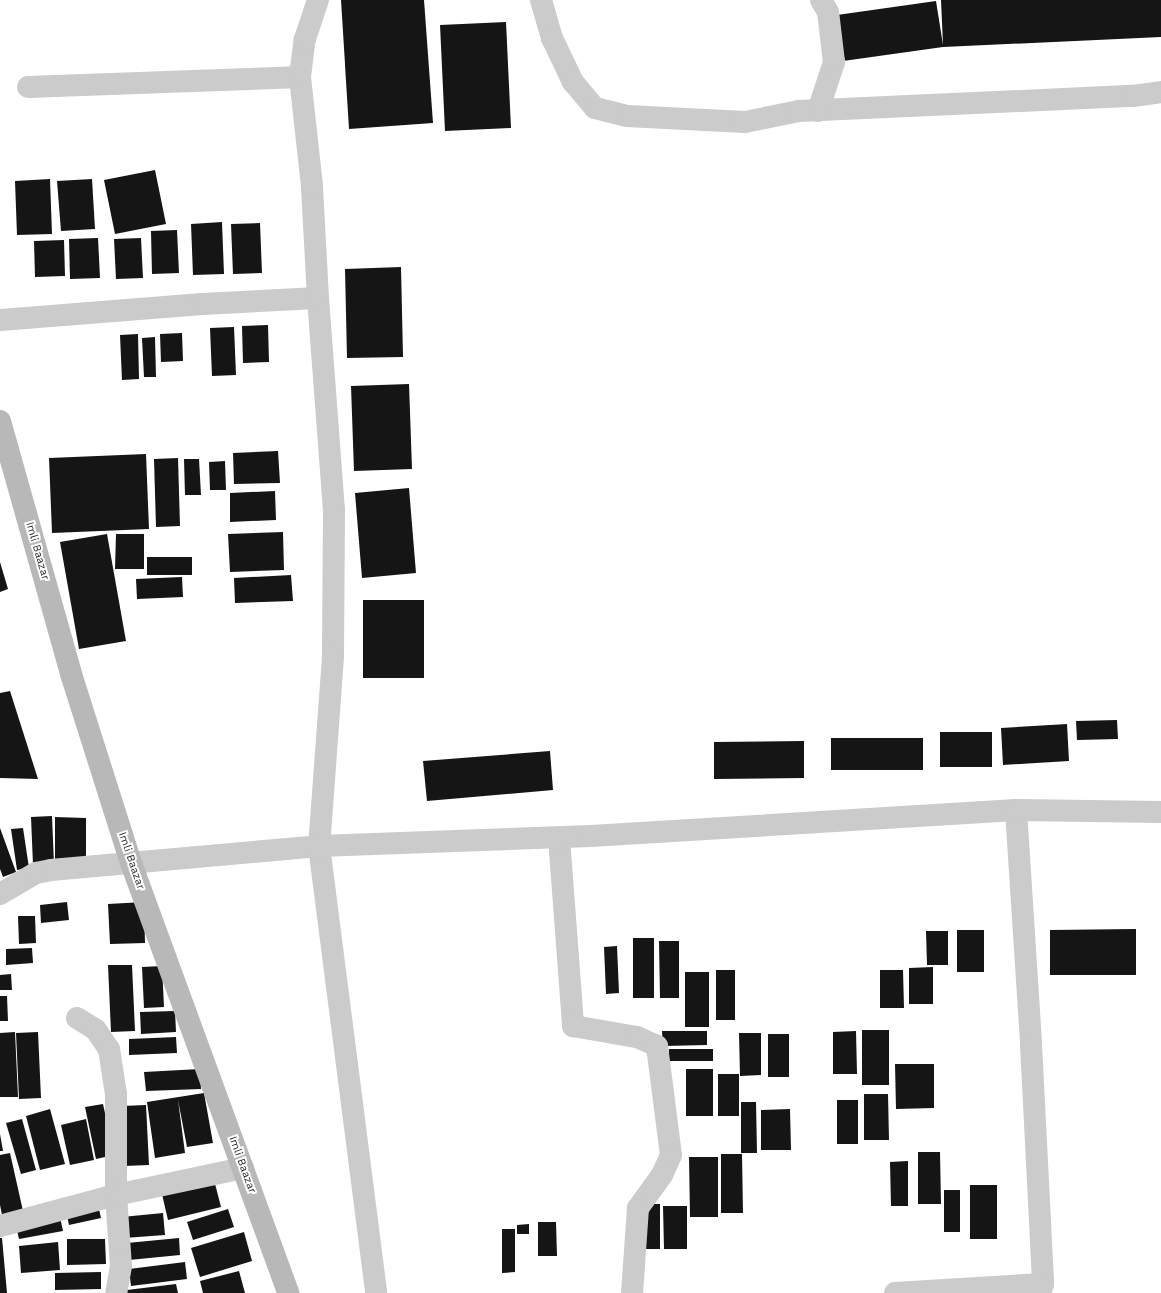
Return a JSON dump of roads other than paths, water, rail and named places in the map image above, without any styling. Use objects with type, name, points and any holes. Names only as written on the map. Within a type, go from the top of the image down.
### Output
[{"type":"main road","name":"Imli Baazar","points":[[0,421],[72,677],[131,863],[288,1293]]},
{"type":"street","points":[[318,0],[305,39],[300,77],[312,186],[318,298],[334,509],[333,657],[319,846],[376,1293]]},
{"type":"street","points":[[541,0],[552,38],[573,82],[595,108],[628,116],[745,122],[799,111],[928,104],[1133,96],[1161,92]]},
{"type":"street","points":[[818,111],[834,62],[828,12],[821,0]]},
{"type":"street","points":[[28,87],[300,77]]},
{"type":"street","points":[[0,320],[202,304],[318,298]]},
{"type":"street","points":[[0,894],[36,873],[319,846],[559,838],[1016,810],[1161,812]]},
{"type":"street","points":[[895,1293],[1041,1288],[1016,810]]},
{"type":"street","points":[[559,838],[573,1026],[637,1037],[657,1046],[671,1155],[662,1175],[638,1208],[632,1293]]},
{"type":"street","points":[[77,1018],[96,1030],[109,1050],[116,1094],[116,1195],[121,1266],[116,1293]]},
{"type":"street","points":[[0,1226],[116,1195],[243,1168]]}]
